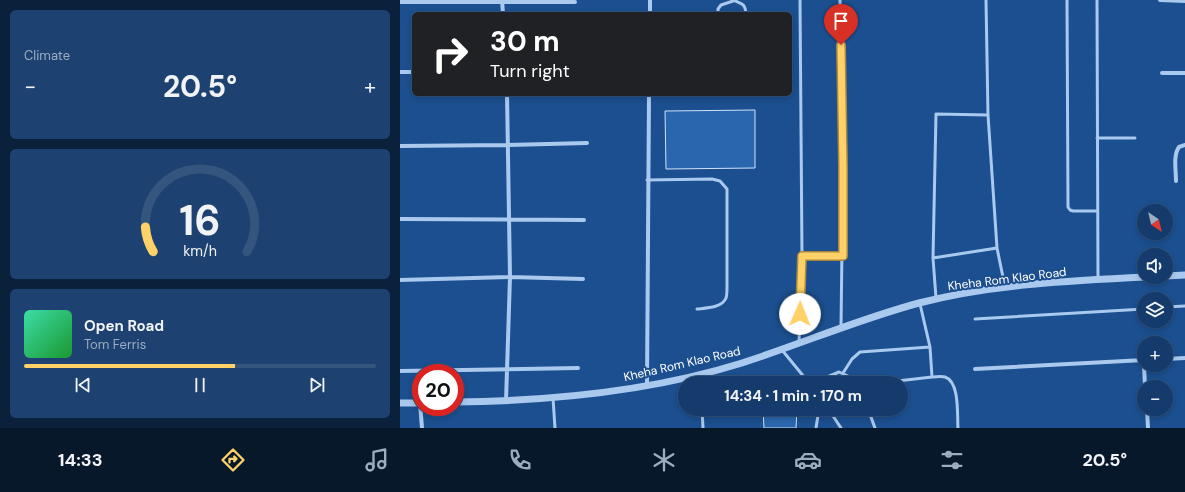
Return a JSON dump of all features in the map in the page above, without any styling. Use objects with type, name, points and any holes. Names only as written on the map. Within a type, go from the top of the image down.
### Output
[{"type":"street","points":[[650,0],[650,12]]},
{"type":"street","points":[[1160,0],[1185,1]]},
{"type":"street","points":[[502,1],[503,12]]},
{"type":"street","points":[[400,2],[575,2]]},
{"type":"street","points":[[400,72],[412,72]]},
{"type":"street","points":[[1162,73],[1185,73]]},
{"type":"street","points":[[506,401],[510,277],[507,96]]},
{"type":"street","points":[[646,386],[649,96]]},
{"type":"street","points":[[400,146],[587,143]]},
{"type":"street","points":[[1176,181],[1176,150],[1179,146],[1185,145]]},
{"type":"street","points":[[400,219],[584,220]]},
{"type":"street","points":[[1173,276],[1185,275]]},
{"type":"street","points":[[400,280],[510,277],[583,279]]},
{"type":"street","name":"Kheha Rom Klao Road","points":[[464,402],[553,398],[646,386],[701,374],[741,363],[920,303],[1005,288],[1098,279],[1137,277]]},
{"type":"street","points":[[1173,359],[1185,358]]},
{"type":"street","points":[[975,369],[1137,362]]},
{"type":"street","points":[[400,371],[578,368]]},
{"type":"street","points":[[400,403],[412,403]]},
{"type":"street","points":[[422,416],[422,428]]},
{"type":"street","points":[[1147,416],[1148,428]]},
{"type":"lane","points":[[718,12],[721,5],[733,0],[744,5],[746,12]]},
{"type":"lane","points":[[799,343],[802,256],[800,0]]},
{"type":"lane","points":[[840,0],[843,166],[841,329]]},
{"type":"lane","points":[[986,0],[988,115],[997,248],[1005,288]]},
{"type":"lane","points":[[1067,0],[1068,207],[1073,211],[1097,211]]},
{"type":"lane","points":[[1098,0],[1098,279]]},
{"type":"lane","points":[[936,300],[933,258],[936,114],[988,115]]},
{"type":"lane","points":[[1097,138],[1135,138]]},
{"type":"lane","points":[[648,180],[712,179],[720,181],[727,189],[726,298],[721,304],[712,308],[697,309]]},
{"type":"lane","points":[[933,258],[997,248]]},
{"type":"lane","points":[[802,256],[843,256]]},
{"type":"lane","points":[[920,303],[930,347],[932,377]]},
{"type":"lane","points":[[1173,307],[1185,306]]},
{"type":"lane","points":[[975,319],[1137,308]]},
{"type":"lane","points":[[843,373],[852,359],[860,352],[930,347]]},
{"type":"lane","points":[[782,349],[803,376]]},
{"type":"lane","points":[[828,376],[835,373],[843,373],[848,376]]},
{"type":"lane","points":[[908,380],[932,377],[944,377],[949,379],[954,384],[956,391],[958,428]]},
{"type":"lane","points":[[553,398],[555,428]]},
{"type":"lane","points":[[702,416],[702,428]]},
{"type":"lane","points":[[816,428],[818,416]]},
{"type":"lane","points":[[833,416],[841,428]]},
{"type":"lane","points":[[871,416],[875,428]]},
{"type":"building","points":[[755,110],[755,168],[666,169],[665,111]]},
{"type":"building","points":[[763,416],[797,416],[796,428],[764,428]]},
{"type":"route","points":[[800,314],[802,256],[843,256],[841,45]]}]
